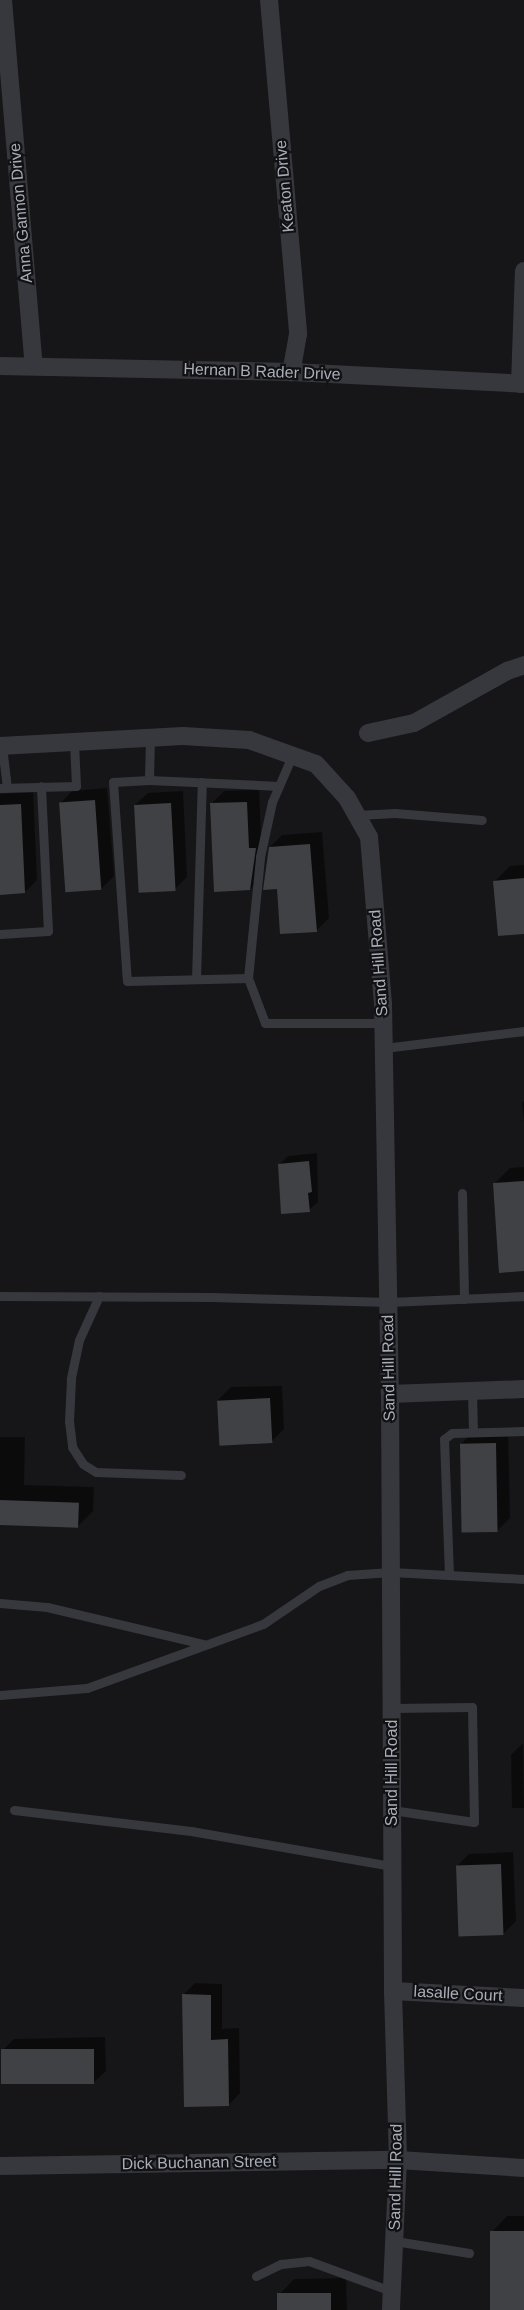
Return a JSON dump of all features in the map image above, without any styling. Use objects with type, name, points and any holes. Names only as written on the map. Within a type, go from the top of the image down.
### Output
[{"type":"street","name":"Anna Gannon Drive","points":[[3,0],[34,366]]},
{"type":"street","name":"Keaton Drive","points":[[269,0],[298,334],[291,372]]},
{"type":"street","points":[[522,384],[524,271]]},
{"type":"street","name":"Hernan B Rader Drive","points":[[0,366],[291,372],[522,384]]},
{"type":"street","points":[[368,733],[414,723],[507,671],[524,665]]},
{"type":"street","name":"Sand Hill Road","points":[[1,746],[183,736],[249,740],[316,764],[347,798],[369,838],[383,1023],[389,1302],[393,1991],[398,2160],[391,2310]]},
{"type":"street","points":[[390,1394],[524,1389]]},
{"type":"street","name":"lasalle Court","points":[[393,1991],[524,1998]]},
{"type":"street","name":"Dick Buchanan Street","points":[[0,2166],[398,2160],[524,2168]]},
{"type":"lane","points":[[149,780],[150,738]]},
{"type":"lane","points":[[1,746],[4,788],[76,786],[74,742]]},
{"type":"lane","points":[[292,756],[279,786],[260,857],[248,978],[265,1023],[383,1023]]},
{"type":"lane","points":[[248,978],[127,980],[113,782],[149,780],[279,786]]},
{"type":"lane","points":[[196,979],[202,782]]},
{"type":"lane","points":[[0,934],[48,932],[41,786]]},
{"type":"lane","points":[[356,815],[395,813],[482,820]]},
{"type":"lane","points":[[384,1048],[524,1031]]},
{"type":"lane","points":[[462,1193],[464,1298]]},
{"type":"lane","points":[[0,1296],[99,1296],[389,1302],[524,1296]]},
{"type":"lane","points":[[99,1296],[79,1340],[71,1379],[69,1421],[72,1447],[83,1464],[96,1472],[181,1475]]},
{"type":"lane","points":[[472,1391],[472,1432]]},
{"type":"lane","points":[[449,1575],[444,1438],[452,1433],[524,1431]]},
{"type":"lane","points":[[0,1695],[87,1688],[263,1624],[319,1586],[347,1575],[391,1572],[524,1579]]},
{"type":"lane","points":[[0,1603],[47,1607],[204,1644]]},
{"type":"lane","points":[[392,1708],[472,1707],[474,1822],[392,1810]]},
{"type":"lane","points":[[14,1810],[191,1831],[392,1866]]},
{"type":"lane","points":[[395,2241],[470,2253]]},
{"type":"lane","points":[[256,2276],[281,2264],[309,2261],[391,2291]]},
{"type":"building","points":[[95,800],[101,890],[65,892],[59,803]]},
{"type":"building","points":[[247,802],[249,848],[256,848],[250,890],[214,892],[210,803]]},
{"type":"building","points":[[171,803],[176,891],[139,893],[134,805]]},
{"type":"building","points":[[21,804],[25,893],[0,895],[0,805]]},
{"type":"building","points":[[310,844],[317,932],[280,934],[277,889],[263,890],[269,847]]},
{"type":"building","points":[[524,878],[524,934],[498,936],[493,881]]},
{"type":"building","points":[[309,1161],[312,1192],[308,1193],[310,1212],[281,1214],[278,1164]]},
{"type":"building","points":[[524,1181],[524,1271],[499,1273],[493,1183]]},
{"type":"building","points":[[270,1398],[272,1443],[219,1446],[217,1401]]},
{"type":"building","points":[[496,1443],[498,1532],[462,1533],[460,1444]]},
{"type":"building","points":[[0,1500],[79,1503],[78,1528],[0,1525]]},
{"type":"building","points":[[501,1864],[503,1935],[459,1937],[456,1866]]},
{"type":"building","points":[[182,1994],[211,1995],[211,2040],[228,2039],[229,2106],[184,2107]]},
{"type":"building","points":[[1,2049],[94,2049],[94,2084],[1,2084]]},
{"type":"building","points":[[490,2231],[524,2231],[524,2310],[490,2310]]},
{"type":"building","points":[[277,2293],[331,2293],[331,2310],[277,2310]]}]
